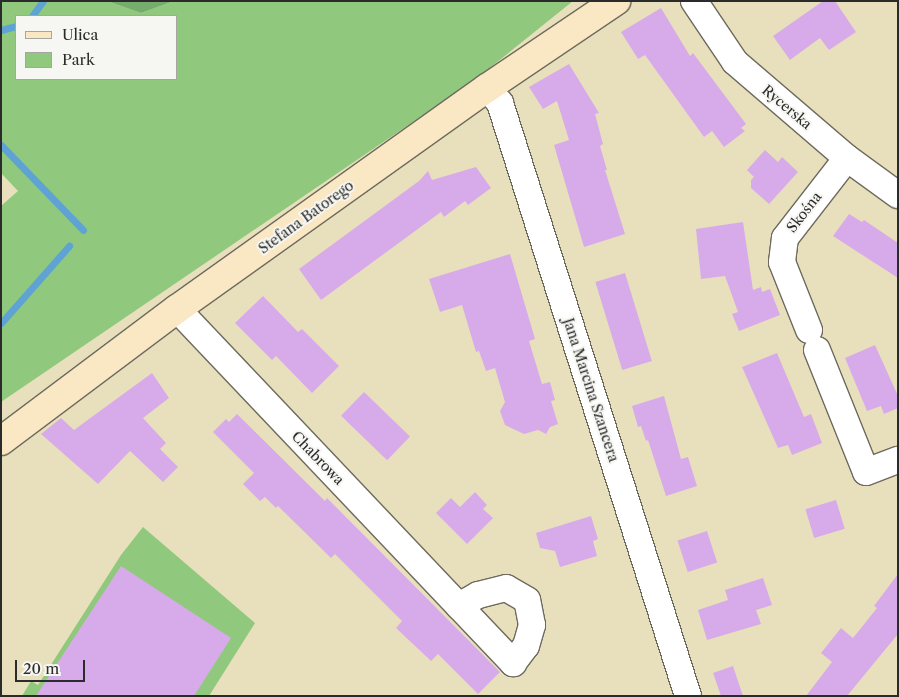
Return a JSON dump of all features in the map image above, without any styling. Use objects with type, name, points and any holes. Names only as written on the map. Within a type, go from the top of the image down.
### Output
[{"type":"street","name":"Stefana Batorego","points":[[1,441],[177,309],[487,88],[616,1]]},
{"type":"street","name":"Rycerska","points":[[694,1],[735,62],[847,158],[898,195]]},
{"type":"street","name":"Jana Marcina Szancera","points":[[487,88],[500,103],[688,696]]},
{"type":"street","name":"Skośna","points":[[847,158],[785,238],[782,262],[866,472],[898,460]]},
{"type":"street","name":"Chabrowa","points":[[177,309],[459,606]]},
{"type":"green space","points":[[1,1],[107,1],[141,13],[174,1],[573,1],[476,79],[1,402],[1,206],[18,191],[1,173]]},
{"type":"green space","points":[[107,1],[174,1],[141,13]]},
{"type":"green space","points":[[143,527],[255,623],[209,696],[22,696],[31,681],[38,685],[121,555]]},
{"type":"building","points":[[823,1],[835,1],[856,32],[829,50],[820,38],[790,60],[773,36]]},
{"type":"building","points":[[661,8],[690,56],[693,53],[746,124],[741,128],[745,131],[724,147],[712,131],[704,137],[645,55],[638,59],[621,32]]},
{"type":"building","points":[[569,64],[599,113],[595,114],[603,144],[600,146],[607,170],[605,170],[625,234],[584,247],[554,145],[569,140],[557,101],[543,109],[529,87]]},
{"type":"building","points":[[765,150],[778,162],[782,157],[798,172],[769,204],[751,188],[751,180],[754,177],[747,170]]},
{"type":"building","points":[[476,167],[491,188],[468,205],[465,201],[444,217],[441,212],[321,300],[299,269],[419,181],[428,171],[432,180]]},
{"type":"building","points":[[849,214],[862,222],[864,220],[898,243],[898,278],[833,236]]},
{"type":"building","points":[[743,222],[753,290],[761,287],[762,292],[770,289],[780,315],[739,331],[732,314],[738,312],[725,276],[701,279],[696,229]]},
{"type":"building","points":[[510,254],[535,339],[529,341],[542,384],[550,382],[555,400],[551,401],[558,424],[550,427],[546,434],[538,430],[524,434],[505,425],[500,411],[505,402],[495,368],[486,371],[479,351],[476,352],[462,305],[440,312],[429,279]]},
{"type":"building","points":[[625,273],[652,361],[622,370],[595,282]]},
{"type":"building","points":[[263,296],[298,332],[302,329],[339,366],[312,393],[276,356],[272,360],[235,323]]},
{"type":"building","points":[[875,345],[898,396],[898,408],[884,414],[881,406],[867,411],[845,358]]},
{"type":"building","points":[[777,353],[804,417],[811,414],[822,443],[792,455],[788,445],[778,448],[742,367]]},
{"type":"building","points":[[152,373],[169,398],[143,418],[166,443],[160,449],[178,467],[163,482],[130,451],[98,484],[41,434],[61,418],[74,430]]},
{"type":"building","points":[[364,392],[410,436],[387,460],[341,416]]},
{"type":"building","points":[[664,396],[681,459],[688,457],[697,486],[666,496],[648,440],[646,441],[641,426],[638,427],[632,406]]},
{"type":"building","points":[[237,414],[325,501],[327,498],[500,672],[478,694],[438,654],[431,661],[396,628],[402,621],[335,554],[331,558],[278,506],[276,508],[265,497],[260,501],[243,484],[254,473],[213,432],[226,419],[229,422]]},
{"type":"building","points":[[475,492],[487,505],[483,509],[493,518],[467,544],[436,513],[451,498],[460,507]]},
{"type":"building","points":[[836,500],[845,529],[814,538],[805,509]]},
{"type":"building","points":[[591,516],[598,539],[593,541],[597,556],[560,567],[555,551],[540,548],[536,533]]},
{"type":"building","points":[[707,531],[717,562],[688,572],[678,541]]},
{"type":"building","points":[[121,566],[231,638],[194,696],[36,696]]},
{"type":"building","points":[[898,574],[898,634],[847,696],[806,696],[832,662],[821,653],[841,628],[853,638],[877,608],[874,606]]},
{"type":"building","points":[[763,578],[772,605],[756,610],[761,624],[707,640],[698,610],[728,600],[725,590]]},
{"type":"building","points":[[733,666],[743,696],[721,696],[713,673]]},
{"type":"waterway","points":[[33,15],[43,1]]},
{"type":"waterway","points":[[1,30],[15,26]]},
{"type":"waterway","points":[[1,145],[83,230]]},
{"type":"waterway","points":[[1,323],[69,246]]}]
